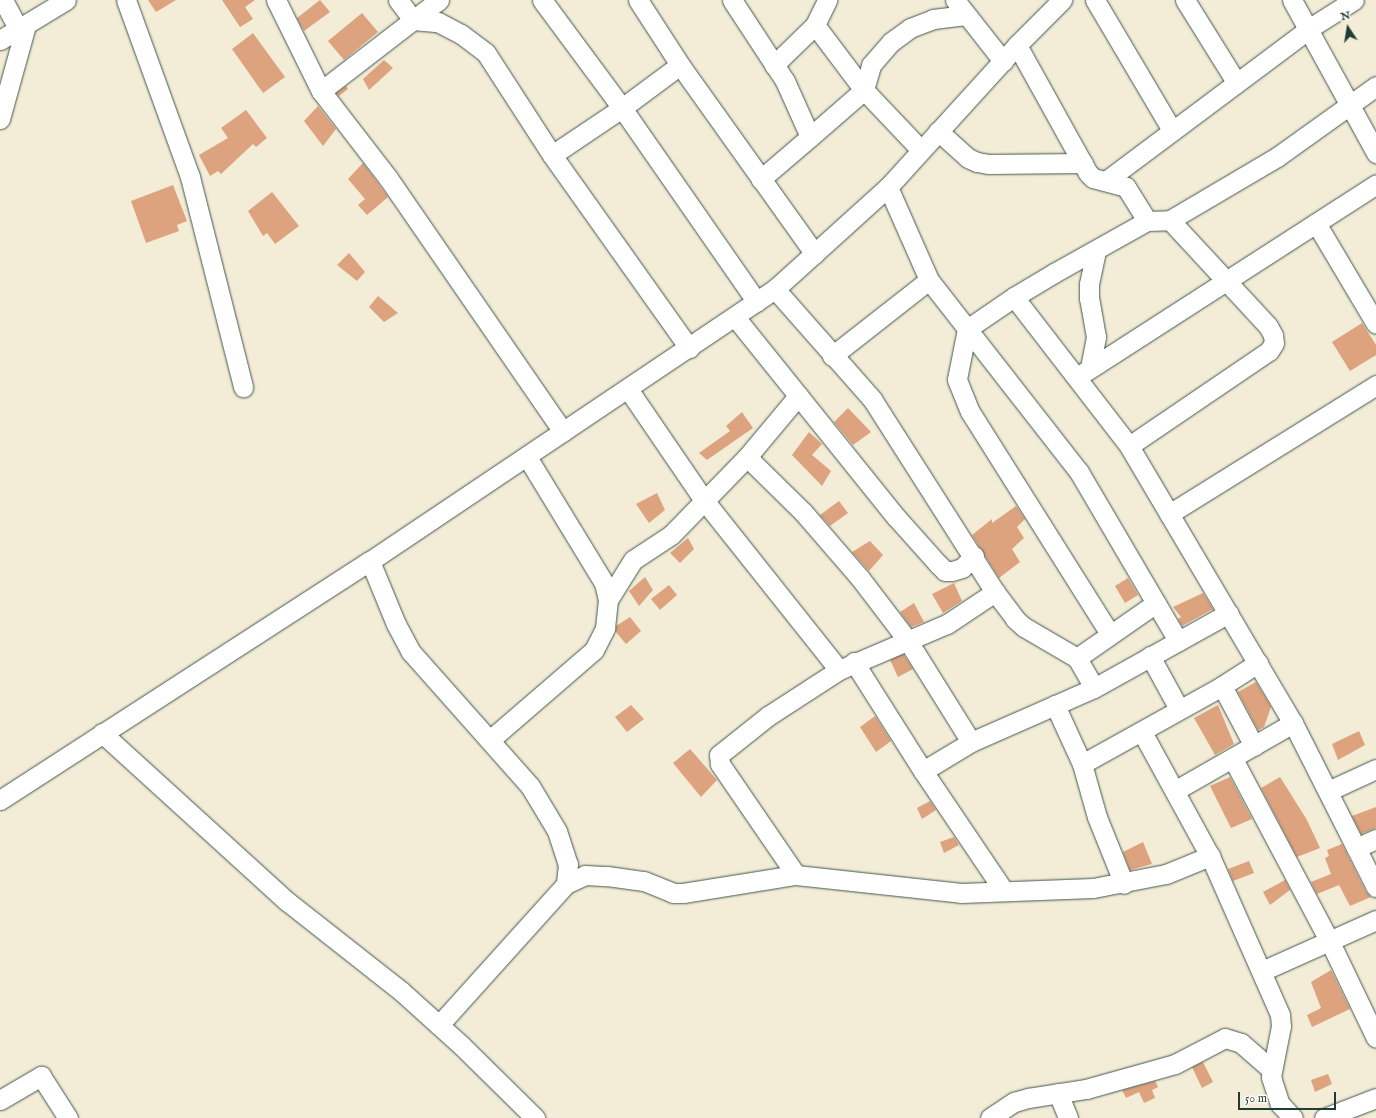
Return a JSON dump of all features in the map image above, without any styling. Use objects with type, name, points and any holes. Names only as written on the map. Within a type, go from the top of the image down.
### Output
[{"type":"street","points":[[0,119],[22,27],[3,0]]},
{"type":"street","points":[[0,40],[66,0]]},
{"type":"street","points":[[126,0],[190,177],[242,387]]},
{"type":"street","points":[[276,0],[321,91],[388,178],[564,432]]},
{"type":"street","points":[[398,0],[413,20],[438,22],[461,34],[486,53],[552,155],[689,348]]},
{"type":"street","points":[[321,91],[439,0]]},
{"type":"street","points":[[542,0],[622,108],[757,302]]},
{"type":"street","points":[[638,0],[680,64],[815,254]]},
{"type":"street","points":[[732,0],[784,81],[810,137]]},
{"type":"street","points":[[774,65],[815,26],[826,0]]},
{"type":"street","points":[[954,0],[1003,61]]},
{"type":"street","points":[[0,800],[370,561],[775,289],[888,187],[1003,61],[1062,0]]},
{"type":"street","points":[[1095,0],[1172,130]]},
{"type":"street","points":[[1185,0],[1236,82]]},
{"type":"street","points":[[1292,0],[1310,28],[1349,106],[1376,152]]},
{"type":"street","points":[[1107,180],[1310,28],[1354,0]]},
{"type":"street","points":[[761,179],[864,90],[871,65],[891,42],[910,28],[933,19],[966,15]]},
{"type":"street","points":[[815,26],[864,90],[921,150]]},
{"type":"street","points":[[1018,45],[1093,178],[1107,180],[1126,187],[1147,222]]},
{"type":"street","points":[[552,155],[622,108],[680,64]]},
{"type":"street","points":[[1110,634],[968,406],[957,379],[967,329],[1014,296],[1096,250],[1147,222],[1170,220],[1277,157],[1376,86]]},
{"type":"street","points":[[938,131],[968,158],[977,162],[988,164],[1084,163]]},
{"type":"street","points":[[1084,372],[1376,184]]},
{"type":"street","points":[[888,187],[930,280],[1079,472],[1178,641]]},
{"type":"street","points":[[1129,446],[1269,351],[1274,343],[1273,335],[1268,326],[1170,220]]},
{"type":"street","points":[[1316,223],[1375,318]]},
{"type":"street","points":[[1084,372],[1096,337],[1089,299],[1089,284],[1096,250]]},
{"type":"street","points":[[832,356],[930,280]]},
{"type":"street","points":[[775,289],[832,356],[872,399],[974,556],[995,592],[1024,628],[1077,658],[1094,688]]},
{"type":"street","points":[[1014,296],[1084,372],[1229,613],[1293,723],[1376,887]]},
{"type":"street","points":[[735,317],[896,517],[945,571],[962,568],[974,556]]},
{"type":"street","points":[[1169,514],[1376,385]]},
{"type":"street","points":[[628,389],[704,499],[846,666],[923,772],[1004,891]]},
{"type":"street","points":[[608,600],[633,560],[672,535],[704,499],[747,457],[798,396]]},
{"type":"street","points":[[491,739],[594,650],[605,628],[608,600],[604,583],[527,457]]},
{"type":"street","points":[[747,457],[803,512],[860,578],[908,641],[971,742]]},
{"type":"street","points":[[370,561],[396,624],[412,652],[491,739],[544,807],[557,830],[568,864],[566,884]]},
{"type":"street","points":[[796,875],[752,813],[718,758],[768,716],[846,666],[948,624],[995,592]]},
{"type":"street","points":[[1077,658],[1156,603]]},
{"type":"street","points":[[923,772],[971,742],[1094,688],[1229,613]]},
{"type":"street","points":[[1150,656],[1179,709]]},
{"type":"street","points":[[1082,764],[1142,732],[1179,709],[1222,686],[1258,663]]},
{"type":"street","points":[[1222,686],[1254,746]]},
{"type":"street","points":[[1055,705],[1082,764],[1097,817],[1124,884]]},
{"type":"street","points":[[1176,790],[1233,759],[1293,723]]},
{"type":"street","points":[[1142,732],[1176,790],[1210,856],[1262,971],[1280,1015],[1281,1026],[1271,1069],[1271,1077],[1280,1104],[1293,1118]]},
{"type":"street","points":[[102,733],[288,902],[401,991],[439,1025],[535,1118]]},
{"type":"street","points":[[1233,759],[1330,942],[1376,1038]]},
{"type":"street","points":[[1328,791],[1376,769]]},
{"type":"street","points":[[1356,848],[1376,839]]},
{"type":"street","points":[[439,1025],[566,884],[585,875],[627,877],[682,893],[796,875],[946,892],[1004,891],[1093,888],[1124,884],[1166,874],[1210,856]]},
{"type":"street","points":[[568,864],[585,875]]},
{"type":"street","points":[[1262,971],[1330,942],[1376,920]]},
{"type":"street","points":[[990,1118],[1014,1102],[1086,1089],[1175,1064],[1225,1038],[1241,1042],[1271,1069]]},
{"type":"street","points":[[0,1100],[41,1076],[68,1118]]},
{"type":"street","points":[[1058,1093],[1068,1118]]},
{"type":"street","points":[[1324,1118],[1376,1098]]},
{"type":"building","points":[[148,0],[176,0],[156,12]]},
{"type":"building","points":[[222,0],[255,0],[245,7],[253,19],[240,27]]},
{"type":"building","points":[[320,0],[330,12],[304,31],[297,18]]},
{"type":"building","points":[[362,13],[378,32],[344,60],[328,41]]},
{"type":"building","points":[[253,33],[285,77],[263,93],[232,49]]},
{"type":"building","points":[[384,60],[393,68],[369,90],[363,79]]},
{"type":"building","points":[[346,86],[348,89],[339,96],[336,93]]},
{"type":"building","points":[[318,106],[336,129],[323,146],[304,121]]},
{"type":"building","points":[[246,110],[267,138],[256,147],[253,144],[221,174],[218,171],[210,176],[199,155],[228,138],[221,128]]},
{"type":"building","points":[[363,163],[388,197],[367,215],[358,205],[365,199],[348,179]]},
{"type":"building","points":[[173,185],[187,221],[177,225],[179,231],[146,243],[131,201]]},
{"type":"building","points":[[272,192],[299,226],[275,244],[267,233],[263,236],[248,211]]},
{"type":"building","points":[[349,253],[365,272],[357,281],[337,265]]},
{"type":"building","points":[[378,296],[398,313],[384,322],[369,307]]},
{"type":"building","points":[[1362,323],[1376,345],[1376,355],[1350,371],[1332,342]]},
{"type":"building","points":[[848,408],[871,432],[853,445],[834,422]]},
{"type":"building","points":[[742,412],[753,428],[707,460],[699,453],[730,431],[726,426]]},
{"type":"building","points":[[809,432],[822,444],[812,455],[831,471],[822,486],[792,455]]},
{"type":"building","points":[[657,493],[665,510],[649,523],[636,504]]},
{"type":"building","points":[[839,501],[848,513],[830,526],[820,515]]},
{"type":"building","points":[[1016,506],[1025,519],[1017,527],[1024,538],[1012,549],[1020,562],[999,578],[972,535],[992,519],[992,523]]},
{"type":"building","points":[[688,538],[694,549],[680,563],[670,553]]},
{"type":"building","points":[[870,541],[883,555],[869,571],[852,552]]},
{"type":"building","points":[[645,577],[653,590],[639,606],[629,591]]},
{"type":"building","points":[[1128,578],[1138,595],[1125,603],[1115,586]]},
{"type":"building","points":[[954,583],[962,601],[943,613],[932,594]]},
{"type":"building","points":[[669,585],[677,595],[660,610],[651,599]]},
{"type":"building","points":[[1203,593],[1213,609],[1182,626],[1178,619],[1181,617],[1173,607]]},
{"type":"building","points":[[914,603],[924,622],[911,627],[900,612]]},
{"type":"building","points":[[630,617],[641,631],[626,644],[615,631],[616,626]]},
{"type":"building","points":[[903,654],[913,669],[898,677],[890,660]]},
{"type":"building","points":[[1256,682],[1271,707],[1264,727],[1258,730],[1238,692]]},
{"type":"building","points":[[631,705],[644,719],[627,732],[615,717]]},
{"type":"building","points":[[1218,705],[1234,744],[1215,755],[1194,718]]},
{"type":"building","points":[[875,716],[891,741],[876,752],[860,727]]},
{"type":"building","points":[[1359,731],[1365,745],[1338,760],[1332,744]]},
{"type":"building","points":[[690,749],[717,780],[701,797],[673,763]]},
{"type":"building","points":[[1230,777],[1252,819],[1231,828],[1210,786]]},
{"type":"building","points":[[1280,777],[1307,820],[1320,848],[1297,857],[1261,788]]},
{"type":"building","points":[[930,801],[936,810],[922,819],[917,808]]},
{"type":"building","points":[[1376,807],[1376,828],[1361,834],[1352,816]]},
{"type":"building","points":[[954,837],[959,845],[944,853],[940,842]]},
{"type":"building","points":[[1143,842],[1152,864],[1130,870],[1123,852]]},
{"type":"building","points":[[1342,844],[1366,892],[1371,897],[1350,906],[1339,885],[1317,894],[1311,882],[1331,874],[1325,858],[1329,856],[1327,850]]},
{"type":"building","points":[[1249,861],[1254,873],[1233,881],[1228,869]]},
{"type":"building","points":[[1285,880],[1290,890],[1270,905],[1263,892]]},
{"type":"building","points":[[1331,970],[1350,1009],[1312,1027],[1307,1015],[1321,1008],[1311,982]]},
{"type":"building","points":[[1203,1062],[1213,1082],[1202,1088],[1192,1067]]},
{"type":"building","points":[[1328,1074],[1332,1084],[1315,1092],[1311,1080]]},
{"type":"building","points":[[1155,1081],[1158,1087],[1152,1090],[1155,1098],[1144,1103],[1139,1092],[1126,1098],[1122,1090]]}]
